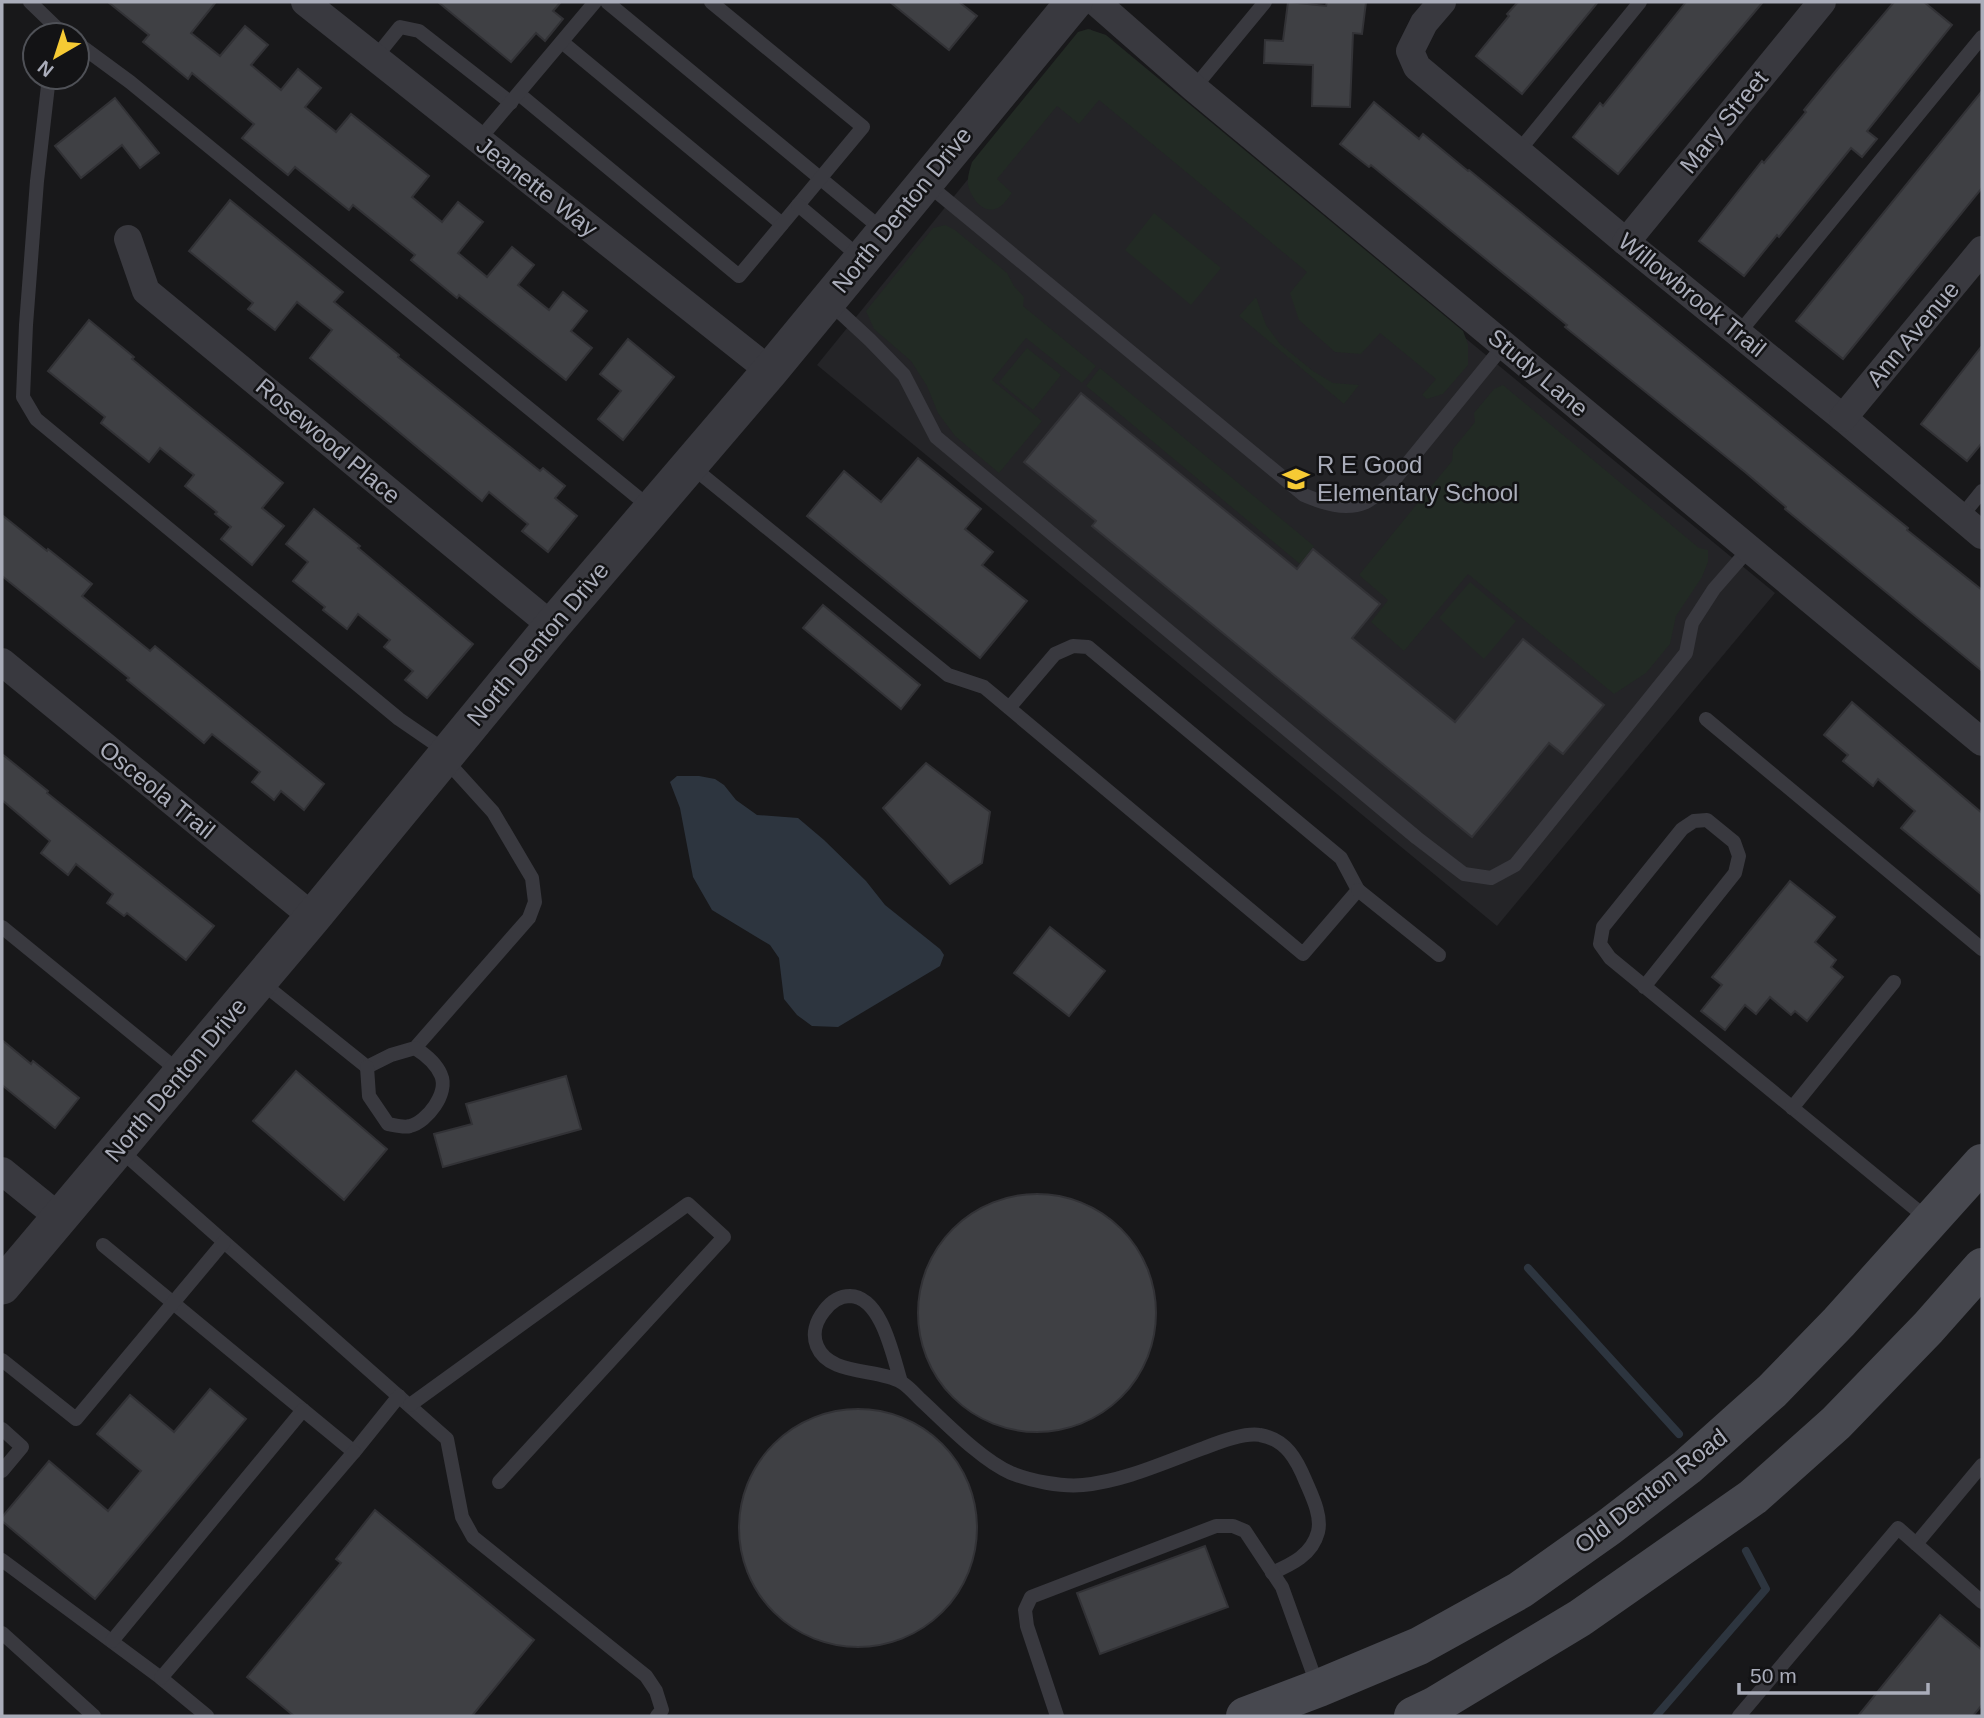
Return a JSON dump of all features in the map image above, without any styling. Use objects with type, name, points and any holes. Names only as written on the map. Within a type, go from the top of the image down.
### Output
[{"type":"main road","name":"Old Denton Road","points":[[1245,1716],[1324,1702],[1514,1593],[1609,1527],[1687,1467],[1772,1391],[1839,1322],[1982,1163]]},
{"type":"main road","points":[[1413,1716],[1580,1618],[1753,1497],[1836,1423],[1928,1328],[1982,1267]]},
{"type":"street","name":"Jeanette Way","points":[[305,2],[770,372]]},
{"type":"street","name":"North Denton Drive","points":[[2,1286],[260,981],[552,626],[770,372],[1074,2]]},
{"type":"street","name":"Study Lane","points":[[1096,2],[1194,88],[1982,742]]},
{"type":"street","name":"Willowbrook Trail","points":[[1442,2],[1424,23],[1410,51],[1417,67],[1982,535]]},
{"type":"street","name":"Mary Street","points":[[1626,242],[1822,2]]},
{"type":"street","name":"Rosewood Place","points":[[128,239],[146,290],[552,626]]},
{"type":"street","name":"Ann Avenue","points":[[1843,418],[1982,250]]},
{"type":"street","name":"Osceola Trail","points":[[2,662],[313,917]]},
{"type":"street","points":[[2,1171],[60,1218]]},
{"type":"lane","points":[[30,2],[48,21]]},
{"type":"lane","points":[[478,141],[595,2]]},
{"type":"lane","points":[[607,2],[820,178],[873,245]]},
{"type":"lane","points":[[375,58],[400,27],[419,31],[515,98],[739,276],[863,127],[711,2]]},
{"type":"lane","points":[[1194,88],[1265,2]]},
{"type":"lane","points":[[1518,152],[1640,2]]},
{"type":"lane","points":[[1739,333],[1982,37]]},
{"type":"lane","points":[[562,42],[782,224]]},
{"type":"lane","points":[[91,53],[130,82],[652,509]]},
{"type":"lane","points":[[47,91],[37,181],[23,397],[36,419],[446,755],[493,811],[532,878],[535,902],[529,918],[415,1048],[391,1055],[367,1067]]},
{"type":"lane","points":[[925,182],[1304,495],[1323,504],[1345,506],[1366,502],[1390,485],[1504,345]]},
{"type":"lane","points":[[797,205],[873,245]]},
{"type":"lane","points":[[827,301],[904,375],[936,437],[1417,838],[1464,874],[1491,878],[1516,865],[1686,653],[1692,623],[1714,589],[1749,549]]},
{"type":"lane","points":[[690,465],[948,676],[984,687],[1304,954],[1359,890]]},
{"type":"lane","points":[[1961,517],[1982,491]]},
{"type":"lane","points":[[1009,708],[1055,654],[1073,646],[1088,648],[1341,858],[1359,890],[1439,954]]},
{"type":"lane","points":[[1706,719],[1980,943]]},
{"type":"lane","points":[[1644,987],[1735,873],[1739,856],[1734,842],[1707,820],[1694,821],[1682,829],[1603,928],[1600,944],[1609,958],[1644,987],[1930,1221]]},
{"type":"lane","points":[[2,927],[182,1074]]},
{"type":"lane","points":[[260,981],[367,1067],[369,1096],[388,1124],[409,1126],[429,1115],[441,1093],[443,1077],[430,1058],[415,1048]]},
{"type":"lane","points":[[1792,1108],[1894,982]]},
{"type":"lane","points":[[119,1149],[447,1439],[462,1517],[473,1537],[646,1676],[656,1691],[662,1710],[657,1716]]},
{"type":"lane","points":[[161,1678],[354,1452],[404,1400],[688,1204],[724,1237],[499,1482]]},
{"type":"lane","points":[[2,1360],[76,1419],[224,1242]]},
{"type":"lane","points":[[103,1245],[354,1452]]},
{"type":"lane","points":[[901,1382],[890,1343],[877,1313],[866,1302],[852,1296],[841,1297],[831,1303],[821,1314],[814,1329],[815,1342],[821,1354],[849,1369],[878,1374],[901,1382],[981,1453],[1009,1472],[1039,1482],[1082,1485],[1128,1475],[1227,1440],[1259,1434],[1279,1442],[1290,1451],[1300,1467],[1315,1506],[1318,1530],[1312,1546],[1300,1559],[1272,1573]]},
{"type":"lane","points":[[112,1641],[303,1410]]},
{"type":"lane","points":[[2,1429],[22,1447],[2,1471]]},
{"type":"lane","points":[[1916,1544],[1982,1465]]},
{"type":"lane","points":[[1057,1716],[1027,1626],[1025,1610],[1031,1597],[1216,1525],[1233,1526],[1245,1531],[1282,1587],[1324,1702]]},
{"type":"lane","points":[[1739,1716],[1898,1528],[1982,1602]]},
{"type":"lane","points":[[2,1560],[161,1678],[207,1716]]},
{"type":"lane","points":[[2,1633],[94,1716]]},
{"type":"shaded area","points":[[1088,29],[1106,35],[1463,331],[1468,344],[1468,365],[1443,394],[1427,399],[1422,395],[1436,379],[1380,333],[1361,354],[1335,352],[1299,320],[1290,293],[1307,272],[1099,100],[1079,124],[1057,106],[997,179],[1012,193],[1007,200],[1001,206],[990,210],[980,205],[968,185],[972,162],[1078,32]]},
{"type":"shaded area","name":"R E Good Elementary School","points":[[1090,29],[1775,593],[1497,926],[817,365]]},
{"type":"shaded area","points":[[1154,213],[1221,268],[1191,305],[1125,250]]},
{"type":"shaded area","points":[[945,225],[955,230],[1007,273],[1024,297],[1023,306],[1096,366],[1082,383],[1026,338],[992,380],[1042,421],[999,473],[955,436],[938,413],[927,386],[911,361],[874,329],[866,311],[933,228]]},
{"type":"shaded area","points":[[1256,297],[1266,325],[1280,344],[1313,371],[1333,383],[1359,385],[1344,404],[1239,316]]},
{"type":"shaded area","points":[[1027,348],[1061,375],[1033,410],[999,382]]},
{"type":"shaded area","points":[[1100,368],[1314,546],[1300,564],[1086,386]]},
{"type":"shaded area","points":[[1503,385],[1699,548],[1708,550],[1708,562],[1702,577],[1676,616],[1670,644],[1646,673],[1614,694],[1468,574],[1404,651],[1371,622],[1388,600],[1359,575],[1452,461],[1453,449],[1475,422],[1474,413],[1494,389]]},
{"type":"shaded area","points":[[1470,582],[1516,621],[1484,659],[1439,618]]},
{"type":"shaded area","points":[[677,776],[715,779],[724,785],[736,800],[757,815],[798,818],[866,881],[885,905],[940,949],[944,955],[940,966],[838,1027],[812,1026],[797,1015],[784,999],[779,958],[770,945],[712,910],[693,877],[680,808],[670,782]]},
{"type":"building","points":[[108,2],[216,2],[191,33],[220,56],[245,26],[268,45],[251,65],[281,90],[298,69],[321,88],[305,107],[336,132],[351,114],[429,176],[412,197],[442,222],[458,202],[483,222],[458,253],[487,277],[512,247],[534,265],[518,285],[549,310],[563,292],[587,311],[571,331],[592,348],[566,380],[459,295],[457,298],[411,260],[415,255],[353,205],[349,210],[295,167],[288,175],[242,138],[254,124],[192,73],[188,79],[143,42],[149,35]]},
{"type":"building","points":[[438,2],[561,2],[553,11],[563,19],[545,41],[536,33],[511,62]]},
{"type":"building","points":[[890,2],[959,2],[977,16],[949,50]]},
{"type":"building","points":[[1288,2],[1326,6],[1327,2],[1366,2],[1362,34],[1353,33],[1350,107],[1312,106],[1313,65],[1264,63],[1265,40],[1283,41]]},
{"type":"building","points":[[1518,2],[1598,2],[1522,94],[1476,56]]},
{"type":"building","points":[[1686,2],[1763,2],[1618,174],[1573,137],[1600,103],[1603,106]]},
{"type":"building","points":[[1894,2],[1924,2],[1952,25],[1867,131],[1877,139],[1862,157],[1851,148],[1744,276],[1699,241]]},
{"type":"building","points":[[1982,91],[1982,188],[1843,359],[1796,321]]},
{"type":"building","points":[[115,98],[159,153],[140,168],[122,145],[81,178],[55,146]]},
{"type":"building","points":[[1374,102],[1419,139],[1423,134],[1469,170],[1982,590],[1982,671],[1785,509],[1786,507],[1745,472],[1565,327],[1567,325],[1371,165],[1369,167],[1340,144]]},
{"type":"building","points":[[230,200],[343,292],[334,302],[399,355],[398,357],[540,471],[543,468],[565,486],[555,498],[577,516],[548,552],[522,531],[528,524],[489,492],[482,501],[310,358],[332,330],[297,302],[275,330],[248,309],[253,303],[189,251]]},
{"type":"building","points":[[89,320],[134,357],[132,359],[283,483],[262,508],[284,526],[252,565],[221,539],[231,527],[185,486],[194,475],[160,448],[149,462],[101,423],[105,417],[48,371]]},
{"type":"building","points":[[628,339],[674,377],[623,440],[598,419],[621,391],[600,374]]},
{"type":"building","points":[[1982,346],[1982,443],[1967,461],[1921,424]]},
{"type":"building","points":[[1081,393],[1297,569],[1313,549],[1380,604],[1352,638],[1455,722],[1523,639],[1604,705],[1563,754],[1549,743],[1472,837],[1092,526],[1096,521],[1024,462]]},
{"type":"building","points":[[918,458],[981,509],[965,529],[993,552],[982,565],[1027,601],[980,658],[807,516],[844,471],[881,502]]},
{"type":"building","points":[[314,509],[473,644],[427,698],[405,680],[413,671],[384,647],[390,640],[358,614],[347,629],[293,581],[308,562],[286,544]]},
{"type":"building","points":[[2,515],[92,584],[82,596],[150,651],[155,646],[324,784],[304,810],[281,791],[274,800],[252,782],[260,772],[212,734],[204,743],[127,680],[129,678],[2,576]]},
{"type":"building","points":[[823,605],[920,685],[901,709],[803,628]]},
{"type":"building","points":[[1852,702],[1982,813],[1982,895],[1901,828],[1915,811],[1878,779],[1873,786],[1843,761],[1848,755],[1824,735]]},
{"type":"building","points":[[2,754],[214,926],[186,960],[127,913],[124,916],[107,903],[113,894],[76,864],[68,875],[41,853],[50,841],[2,800]]},
{"type":"building","points":[[926,763],[990,812],[982,863],[950,884],[883,808]]},
{"type":"building","points":[[1790,881],[1835,917],[1815,942],[1836,960],[1831,967],[1843,977],[1807,1021],[1795,1011],[1791,1015],[1770,997],[1756,1014],[1745,1005],[1725,1030],[1701,1011],[1722,985],[1712,977]]},
{"type":"building","points":[[1050,927],[1105,971],[1069,1016],[1014,973]]},
{"type":"building","points":[[2,1040],[79,1098],[55,1128],[2,1085]]},
{"type":"building","points":[[296,1071],[387,1149],[344,1200],[253,1121]]},
{"type":"building","points":[[566,1076],[581,1129],[443,1167],[434,1134],[472,1124],[466,1104]]},
{"type":"building","points":[[1037,1194],[1060,1196],[1083,1203],[1103,1214],[1121,1229],[1136,1247],[1147,1267],[1154,1290],[1154,1336],[1147,1359],[1136,1379],[1121,1397],[1103,1412],[1083,1423],[1060,1430],[1037,1432],[1014,1430],[991,1423],[971,1412],[953,1397],[938,1379],[927,1359],[920,1336],[918,1313],[920,1290],[927,1267],[938,1247],[953,1229],[971,1214],[991,1203],[1014,1196]]},
{"type":"building","points":[[210,1389],[246,1419],[95,1599],[2,1521],[2,1517],[49,1461],[108,1511],[141,1471],[97,1434],[130,1395],[174,1432]]},
{"type":"building","points":[[858,1409],[881,1411],[904,1418],[934,1436],[950,1452],[972,1493],[977,1528],[975,1551],[968,1574],[950,1604],[934,1620],[893,1642],[858,1647],[835,1645],[812,1638],[782,1620],[766,1604],[744,1563],[739,1528],[741,1505],[748,1482],[766,1452],[782,1436],[823,1414]]},
{"type":"building","points":[[375,1510],[534,1640],[472,1716],[294,1716],[247,1677],[341,1563],[336,1559]]},
{"type":"building","points":[[1205,1546],[1228,1607],[1100,1654],[1077,1593]]},
{"type":"building","points":[[1940,1615],[1982,1650],[1982,1705],[1973,1716],[1858,1716]]},
{"type":"waterway","points":[[1528,1268],[1679,1434]]},
{"type":"waterway","points":[[1656,1716],[1766,1589],[1746,1551]]},
{"type":"place","name":"R E Good Elementary School","points":[[1296,479]]}]
